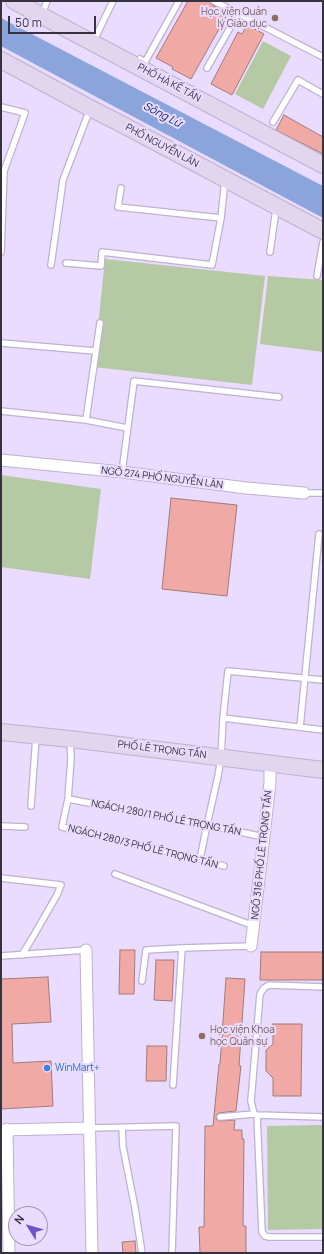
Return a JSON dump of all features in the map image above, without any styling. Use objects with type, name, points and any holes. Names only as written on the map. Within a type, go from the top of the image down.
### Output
[{"type":"street","name":"PHỐ HÀ KẾ TẤN","points":[[14,1],[323,165]]},
{"type":"street","name":"PHỐ NGUYỄN LÂN","points":[[1,60],[323,231]]},
{"type":"street","name":"NGÕ 274 PHỐ NGUYỄN LÂN","points":[[1,460],[304,493]]},
{"type":"street","name":"PHỐ LÊ TRỌNG TẤN","points":[[1,732],[323,770]]},
{"type":"street","name":"NGÕ 316 PHỐ LÊ TRỌNG TẤN","points":[[252,946],[270,782],[270,764]]},
{"type":"street","points":[[86,950],[92,1253]]},
{"type":"street","points":[[9,1253],[4,1130],[90,1128]]},
{"type":"lane","points":[[48,1],[41,7],[50,12]]},
{"type":"lane","points":[[96,36],[113,1]]},
{"type":"lane","name":"PHỐ HÀ KẾ TẤN","points":[[131,54],[145,62],[179,1]]},
{"type":"lane","points":[[214,1],[323,57]]},
{"type":"lane","points":[[207,68],[238,14]]},
{"type":"lane","points":[[89,32],[103,40]]},
{"type":"lane","points":[[273,122],[298,80],[323,94]]},
{"type":"lane","points":[[1,107],[25,114],[4,171],[1,252]]},
{"type":"lane","points":[[51,265],[63,180],[90,108]]},
{"type":"lane","points":[[66,262],[101,266],[102,252],[212,265],[225,180]]},
{"type":"lane","points":[[121,188],[118,207],[220,218]]},
{"type":"lane","points":[[270,252],[277,206]]},
{"type":"lane","points":[[317,276],[323,242]]},
{"type":"lane","points":[[86,420],[100,323]]},
{"type":"lane","points":[[1,343],[95,351]]},
{"type":"lane","points":[[122,472],[134,381],[279,397]]},
{"type":"lane","points":[[1,411],[86,420],[127,428]]},
{"type":"lane","name":"NGÕ 274 PHỐ NGUYỄN LÂN","points":[[304,493],[323,493]]},
{"type":"lane","points":[[300,727],[306,679],[319,534]]},
{"type":"lane","points":[[200,859],[221,758],[223,718],[228,672],[323,680]]},
{"type":"lane","points":[[223,718],[323,730]]},
{"type":"lane","points":[[31,806],[36,735]]},
{"type":"lane","points":[[68,799],[71,759],[70,739]]},
{"type":"lane","name":"NGÁCH 280/1 PHỐ LÊ TRỌNG TẤN","points":[[68,799],[264,837]]},
{"type":"lane","name":"NGÁCH 280/3 PHỐ LÊ TRỌNG TẤN","points":[[68,799],[62,827],[224,866]]},
{"type":"lane","points":[[1,826],[26,827]]},
{"type":"lane","points":[[115,874],[254,926]]},
{"type":"lane","points":[[1,878],[60,885],[53,902],[22,955]]},
{"type":"lane","points":[[142,981],[146,950],[252,946]]},
{"type":"lane","points":[[173,1085],[182,948]]},
{"type":"lane","points":[[1,956],[86,950]]},
{"type":"lane","points":[[323,987],[269,985],[264,988],[260,994],[250,1101],[256,1114],[262,1232],[265,1236],[269,1237],[323,1237]]},
{"type":"lane","points":[[220,1117],[256,1114],[323,1117]]},
{"type":"lane","points":[[90,1128],[176,1126],[172,1253]]},
{"type":"lane","points":[[122,1127],[123,1147],[142,1253]]},
{"type":"green space","points":[[263,41],[291,56],[263,109],[235,94]]},
{"type":"green space","points":[[105,259],[265,276],[252,385],[94,367]]},
{"type":"green space","points":[[268,276],[323,280],[323,352],[260,344]]},
{"type":"green space","points":[[1,475],[101,489],[90,579],[1,567]]},
{"type":"green space","points":[[323,1125],[323,1229],[268,1230],[267,1126]]},
{"type":"water","name":"Sông Lừ","points":[[1,18],[323,186],[323,218],[1,46]]},
{"type":"building","points":[[188,1],[210,1],[212,5],[228,13],[191,79],[172,69],[173,67],[156,58]]},
{"type":"building","points":[[247,25],[264,34],[232,95],[211,84],[238,32],[242,34]]},
{"type":"building","points":[[284,115],[323,137],[323,154],[276,130]]},
{"type":"building","points":[[171,498],[237,505],[227,596],[162,589]]},
{"type":"building","points":[[120,950],[135,950],[134,994],[119,994]]},
{"type":"building","points":[[261,952],[323,952],[323,980],[260,980]]},
{"type":"building","points":[[156,960],[174,960],[172,1001],[154,1000]]},
{"type":"building","points":[[48,977],[51,1022],[12,1024],[13,1063],[51,1061],[53,1106],[1,1109],[1,979]]},
{"type":"building","points":[[226,978],[245,979],[239,1066],[241,1066],[236,1111],[219,1113],[216,1117],[217,1120],[220,1121],[235,1120],[234,1130],[242,1130],[242,1139],[244,1139],[243,1226],[246,1226],[246,1253],[200,1253],[199,1227],[204,1227],[205,1126],[213,1126],[220,1064]]},
{"type":"building","points":[[273,1024],[302,1024],[301,1096],[273,1096],[273,1078],[266,1071],[266,1050],[273,1044]]},
{"type":"building","points":[[147,1046],[167,1046],[166,1081],[146,1081]]},
{"type":"building","points":[[135,1241],[136,1253],[123,1253],[122,1242]]},
{"type":"place","name":"Học viện Quản lý Giáo dục","points":[[275,18]]},
{"type":"place","name":"Học viện Khoa học Quân sự","points":[[202,1036]]},
{"type":"place","name":"WinMart+","points":[[47,1068]]}]
